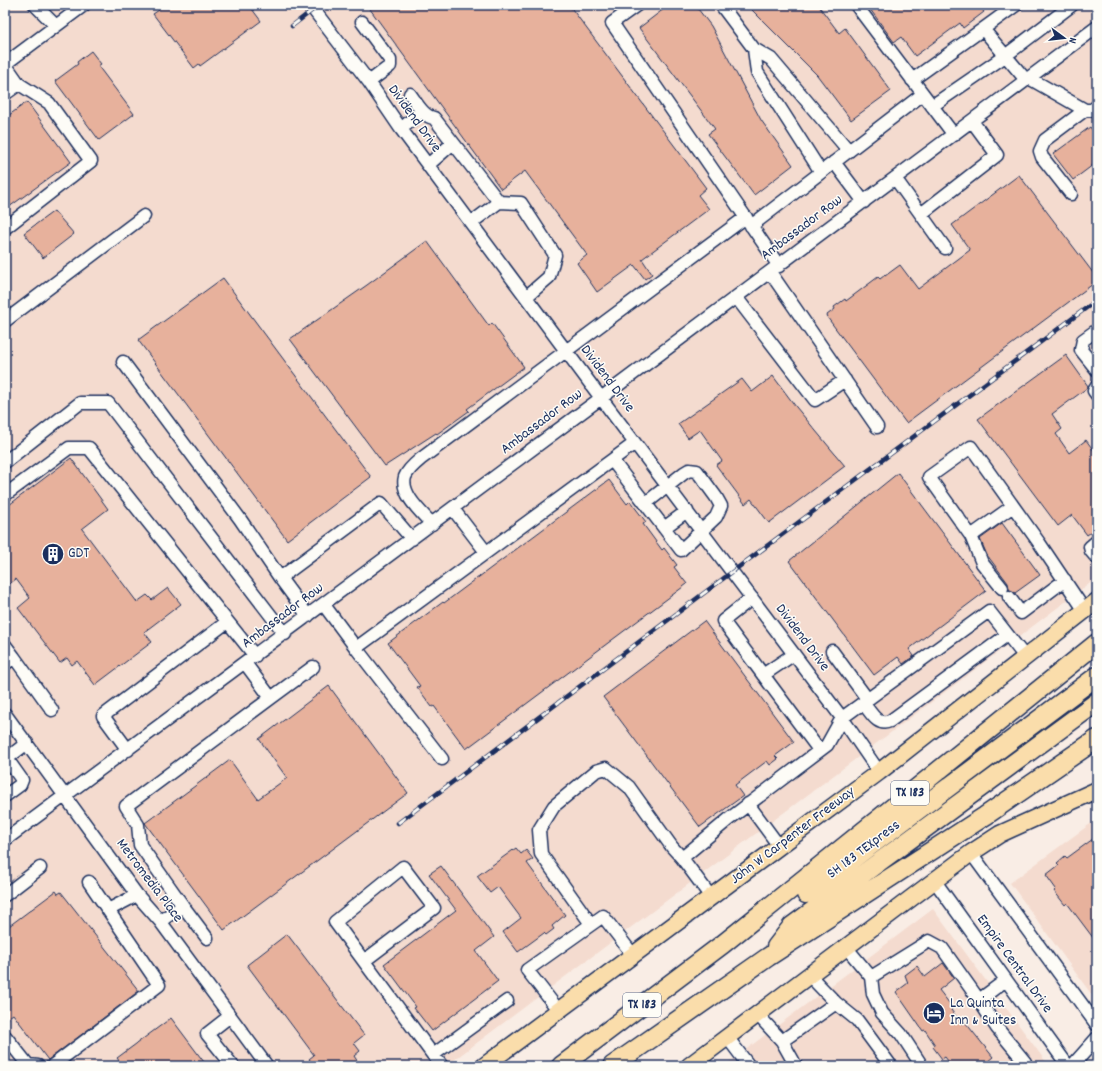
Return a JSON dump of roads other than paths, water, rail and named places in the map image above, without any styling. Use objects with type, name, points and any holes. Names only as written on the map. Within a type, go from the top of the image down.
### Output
[{"type":"highway","name":"TX 183","points":[[561,1066],[723,944],[1097,643]]},
{"type":"highway","name":"SH 183 TEXpress","points":[[723,944],[775,917],[1097,676]]},
{"type":"highway","name":"SH 183 TEXpress","points":[[768,957],[792,926],[1097,702]]},
{"type":"highway","name":"TX 183","points":[[612,1066],[768,957],[985,816],[1097,739]]},
{"type":"main road","name":"John W Carpenter Freeway","points":[[484,1066],[879,772],[1091,606]]},
{"type":"main road","points":[[689,1066],[971,853],[1000,834],[1097,790]]},
{"type":"street","points":[[35,5],[56,26]]},
{"type":"street","points":[[5,228],[91,161],[49,103],[19,84],[5,64],[84,5]]},
{"type":"street","name":"Dividend Drive","points":[[310,5],[369,82],[401,129],[601,398],[842,718],[879,772]]},
{"type":"street","points":[[637,5],[612,23],[748,222],[774,269],[877,427]]},
{"type":"street","points":[[721,5],[754,49],[771,59],[848,151]]},
{"type":"street","points":[[856,5],[954,135]]},
{"type":"street","points":[[912,80],[1016,5]]},
{"type":"street","points":[[932,106],[1005,56],[1072,5]]},
{"type":"street","points":[[362,22],[391,63],[390,66],[369,82]]},
{"type":"street","name":"Ambassador Row","points":[[5,840],[453,509],[1097,27]]},
{"type":"street","points":[[983,29],[1027,80],[1084,110],[1092,110],[1097,106]]},
{"type":"street","points":[[754,49],[757,72],[821,172]]},
{"type":"street","points":[[5,94],[19,84]]},
{"type":"street","points":[[410,94],[429,118],[434,118],[499,202]]},
{"type":"street","points":[[432,524],[414,505],[406,490],[405,477],[411,467],[566,351],[821,172],[922,94]]},
{"type":"street","points":[[401,129],[422,110]]},
{"type":"street","points":[[1071,194],[1042,157],[1040,151],[1045,140],[1084,110]]},
{"type":"street","points":[[920,214],[997,155],[972,121]]},
{"type":"street","points":[[428,165],[453,142]]},
{"type":"street","points":[[834,162],[864,202]]},
{"type":"street","points":[[895,178],[945,248]]},
{"type":"street","points":[[471,223],[499,202],[521,203],[555,255],[549,277],[526,297]]},
{"type":"street","points":[[5,321],[144,216]]},
{"type":"street","points":[[736,297],[815,400],[845,380]]},
{"type":"street","points":[[1097,330],[1083,340],[1081,350],[1097,370]]},
{"type":"street","points":[[123,362],[240,519],[308,616]]},
{"type":"street","points":[[1097,386],[1094,391],[1097,395]]},
{"type":"street","points":[[5,462],[80,403],[108,404],[285,634]]},
{"type":"street","points":[[356,648],[635,443]]},
{"type":"street","points":[[1065,580],[1021,613],[982,563],[971,536],[929,477],[971,447],[1065,580],[1091,606]]},
{"type":"street","points":[[5,495],[69,448],[88,448],[227,622],[271,698]]},
{"type":"street","points":[[612,460],[664,528],[682,550],[716,517],[721,506],[696,471],[689,470],[646,504]]},
{"type":"street","points":[[280,578],[381,503],[412,539]]},
{"type":"street","points":[[971,536],[1013,506]]},
{"type":"street","points":[[453,509],[486,552]]},
{"type":"street","points":[[664,528],[687,511]]},
{"type":"street","points":[[1097,541],[1090,547],[1091,551],[1097,558]]},
{"type":"street","points":[[752,598],[723,621],[819,750]]},
{"type":"street","points":[[324,605],[442,759]]},
{"type":"street","points":[[682,858],[748,804],[827,745],[842,718],[989,611],[1025,657]]},
{"type":"street","points":[[128,750],[103,716],[227,622]]},
{"type":"street","points":[[832,651],[866,701],[874,717],[880,722],[884,723],[890,721],[1007,635]]},
{"type":"street","points":[[5,645],[10,661],[52,710]]},
{"type":"street","points":[[763,675],[794,654]]},
{"type":"street","points":[[207,938],[140,845],[138,825],[126,806],[313,667]]},
{"type":"street","name":"Metromedia Place","points":[[5,714],[137,895],[160,922],[267,1066]]},
{"type":"street","points":[[5,796],[20,785],[22,780],[6,758],[27,743]]},
{"type":"street","points":[[591,924],[541,854],[539,830],[554,806],[596,770],[606,768],[628,786],[672,847],[711,897]]},
{"type":"street","points":[[748,804],[779,846]]},
{"type":"street","name":"Empire Central Drive","points":[[971,853],[1097,1025]]},
{"type":"street","points":[[364,961],[434,908],[403,867],[335,922],[442,1066]]},
{"type":"street","points":[[5,895],[40,868]]},
{"type":"street","name":"Empire Central Drive","points":[[934,880],[1068,1066]]},
{"type":"street","points":[[52,1066],[159,985],[89,882]]},
{"type":"street","points":[[108,910],[137,895]]},
{"type":"street","points":[[160,922],[183,906]]},
{"type":"street","points":[[559,1011],[527,970],[603,916],[633,955]]},
{"type":"street","points":[[871,977],[928,941],[942,948],[997,1028],[1024,1062],[1020,1066]]},
{"type":"street","points":[[846,947],[871,977],[873,994],[882,1013],[901,1034],[922,1066]]},
{"type":"street","points":[[809,975],[836,1002],[857,1020],[891,1066]]},
{"type":"street","points":[[979,1000],[1006,980]]},
{"type":"street","points":[[433,1055],[507,1001]]},
{"type":"street","points":[[782,1041],[836,1002]]},
{"type":"street","points":[[757,1014],[782,1041],[796,1066]]},
{"type":"street","points":[[230,1016],[207,1034],[233,1066]]},
{"type":"street","points":[[5,1036],[31,1066]]},
{"type":"street","points":[[727,1037],[748,1066]]},
{"type":"street","points":[[1072,1066],[1097,1038]]},
{"type":"railway","points":[[292,26],[319,5]]},
{"type":"railway","points":[[398,823],[1097,300]]},
{"type":"place","name":"GDT","points":[[53,554]]},
{"type":"place","name":"La Quinta Inn & Suites","points":[[934,1013]]}]
